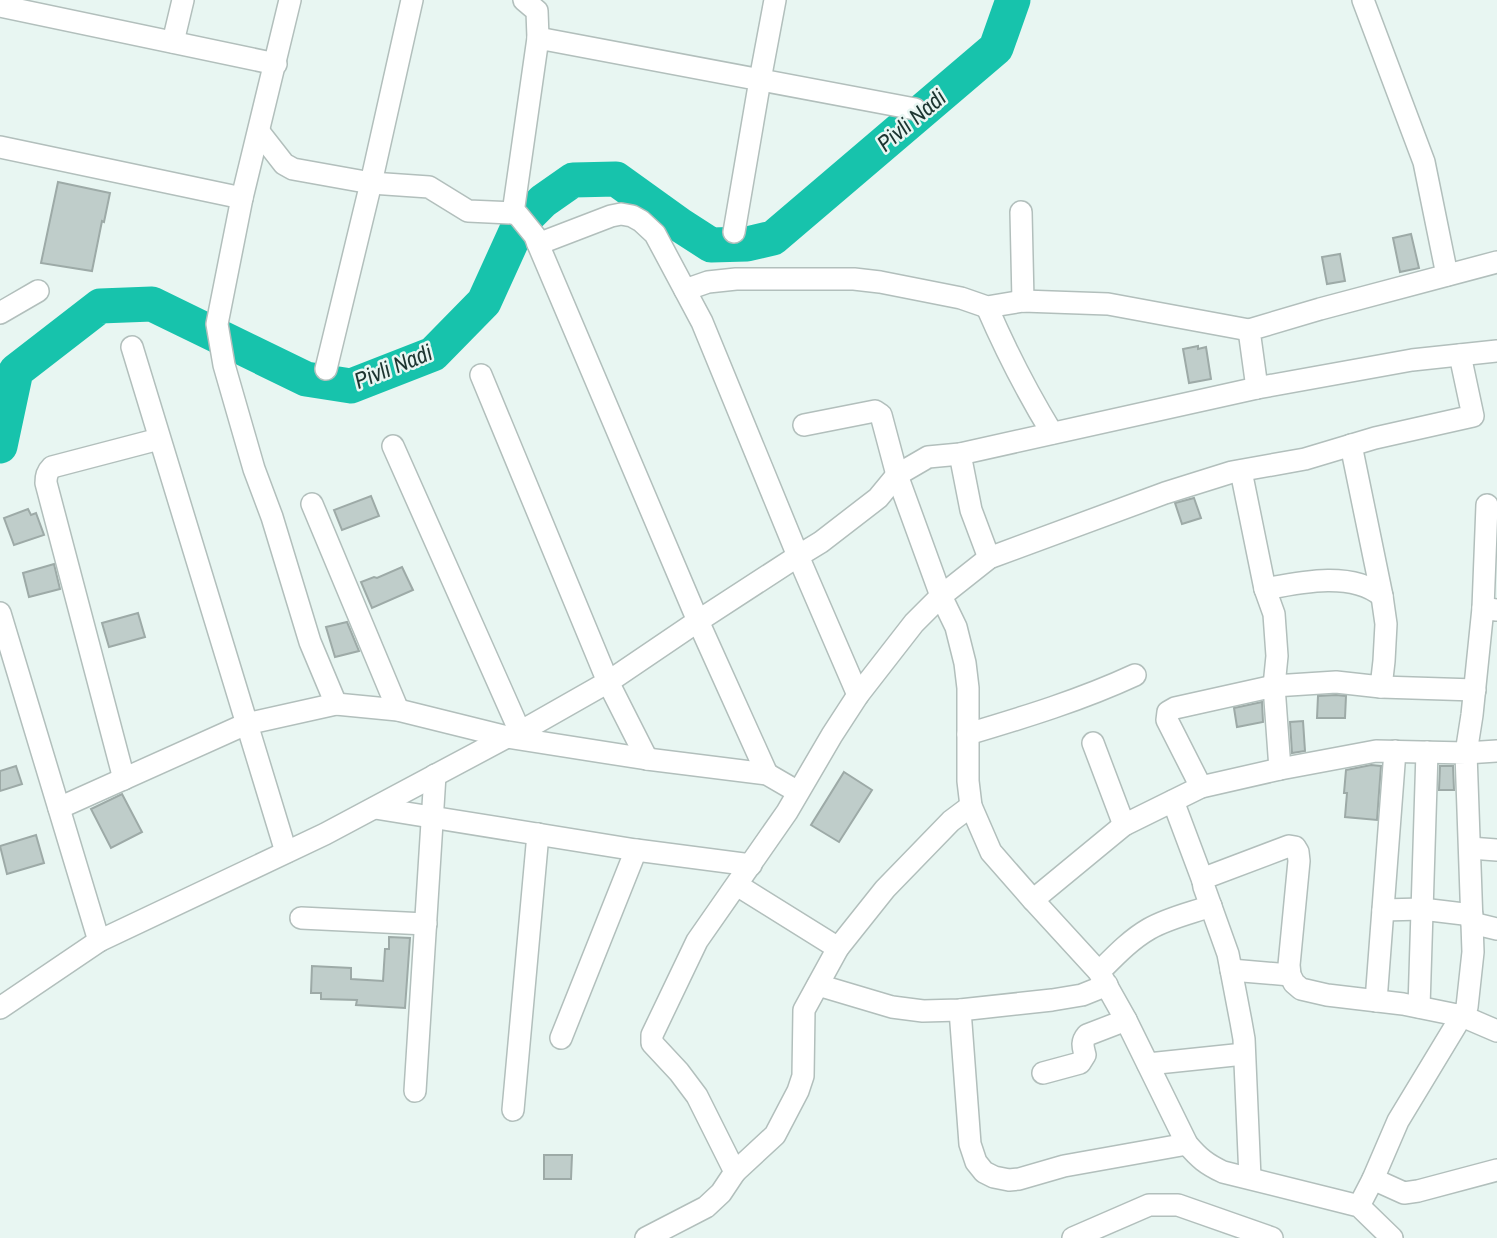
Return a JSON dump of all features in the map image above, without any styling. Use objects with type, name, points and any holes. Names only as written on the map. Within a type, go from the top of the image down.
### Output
[{"type":"street","points":[[173,42],[183,0]]},
{"type":"street","points":[[290,0],[242,198],[217,324],[224,365],[254,469],[272,517],[310,642],[336,704]]},
{"type":"street","points":[[326,369],[412,0]]},
{"type":"street","points":[[734,232],[775,0]]},
{"type":"street","points":[[1363,0],[1424,162],[1447,275]]},
{"type":"street","points":[[534,4],[538,38],[527,228],[767,774]]},
{"type":"street","points":[[0,6],[70,10],[173,42],[276,64]]},
{"type":"street","points":[[538,38],[915,108]]},
{"type":"street","points":[[259,132],[285,164],[293,169],[371,183],[429,187],[468,211],[527,228],[621,214],[641,221],[655,234],[702,322],[797,556],[858,695]]},
{"type":"street","points":[[0,147],[242,198]]},
{"type":"street","points":[[1021,212],[1023,301]]},
{"type":"street","points":[[685,290],[708,282],[736,279],[854,279],[961,298],[987,307],[1023,301],[1108,304],[1249,330],[1497,262]]},
{"type":"street","points":[[0,313],[38,291]]},
{"type":"street","points":[[987,307],[1026,390],[1052,433]]},
{"type":"street","points":[[1249,330],[1257,388]]},
{"type":"street","points":[[132,347],[286,852]]},
{"type":"street","points":[[0,1007],[99,941],[375,808],[608,682],[821,542],[878,498],[897,475],[928,457],[960,454],[1257,388],[1412,360],[1497,351]]},
{"type":"street","points":[[735,1172],[697,1096],[652,1043],[652,1035],[697,941],[787,811],[858,695],[914,624],[941,596],[989,558],[1165,493],[1241,471],[1305,459],[1375,438],[1473,416],[1460,355]]},
{"type":"street","points":[[481,375],[608,682],[647,759]]},
{"type":"street","points":[[804,425],[879,412],[897,475],[941,596],[956,627],[965,663],[971,806],[991,852],[1103,978],[1187,1144],[1207,1165],[1223,1172],[1359,1206],[1391,1238]]},
{"type":"street","points":[[124,779],[46,476],[52,467],[159,439]]},
{"type":"street","points":[[1351,445],[1386,624],[1381,687]]},
{"type":"street","points":[[393,446],[514,734]]},
{"type":"street","points":[[960,454],[971,510],[989,558]]},
{"type":"street","points":[[1241,471],[1265,589],[1274,614],[1277,656],[1274,687],[1280,769]]},
{"type":"street","points":[[313,504],[398,710]]},
{"type":"street","points":[[1359,1206],[1398,1121],[1467,1007],[1473,952],[1466,753],[1483,682],[1490,609],[1487,505]]},
{"type":"street","points":[[1265,589],[1298,582],[1345,582],[1363,584],[1382,596]]},
{"type":"street","points":[[0,613],[99,941]]},
{"type":"street","points":[[968,734],[1068,703],[1135,675]]},
{"type":"street","points":[[1200,787],[1167,720],[1168,712],[1175,708],[1274,687],[1336,682],[1381,687],[1483,682]]},
{"type":"street","points":[[59,808],[246,724],[336,704],[398,710],[647,759],[767,774],[798,792]]},
{"type":"street","points":[[1093,743],[1124,825]]},
{"type":"street","points":[[1033,900],[1124,825],[1200,787],[1377,751],[1497,751]]},
{"type":"street","points":[[1376,1001],[1395,751]]},
{"type":"street","points":[[1419,1007],[1427,752]]},
{"type":"street","points":[[415,1091],[436,775]]},
{"type":"street","points":[[1173,800],[1228,954],[1241,1022],[1250,1178]]},
{"type":"street","points":[[646,1238],[706,1206],[721,1193],[735,1172],[775,1135],[803,1076],[804,1010],[838,948],[885,889],[951,821],[971,806]]},
{"type":"street","points":[[375,808],[751,866]]},
{"type":"street","points":[[513,1110],[538,834]]},
{"type":"street","points":[[1203,881],[1207,877],[1289,846],[1295,847],[1299,861],[1289,965],[1294,983],[1301,989],[1327,995],[1419,1007],[1462,1016],[1497,1031]]},
{"type":"street","points":[[1470,848],[1497,850]]},
{"type":"street","points":[[561,1038],[636,850]]},
{"type":"street","points":[[737,885],[838,948]]},
{"type":"street","points":[[817,985],[892,1007],[923,1011],[960,1010],[1082,995],[1103,978],[1129,942],[1168,920],[1211,906]]},
{"type":"street","points":[[1383,910],[1422,909],[1472,919],[1497,929]]},
{"type":"street","points":[[301,918],[426,924]]},
{"type":"street","points":[[1231,970],[1290,975]]},
{"type":"street","points":[[960,1010],[970,1144],[976,1162],[984,1172],[1009,1181],[1064,1166],[1187,1144]]},
{"type":"street","points":[[1043,1073],[1080,1063],[1085,1055],[1082,1045],[1087,1035],[1126,1020]]},
{"type":"street","points":[[1148,1064],[1244,1054]]},
{"type":"street","points":[[1373,1179],[1404,1192],[1418,1191],[1497,1170]]},
{"type":"street","points":[[1073,1238],[1149,1205],[1178,1205],[1272,1238]]},
{"type":"building","points":[[58,182],[110,193],[92,271],[41,263]]},
{"type":"building","points":[[1411,234],[1419,268],[1400,272],[1393,238]]},
{"type":"building","points":[[1340,254],[1345,281],[1327,284],[1322,257]]},
{"type":"building","points":[[1198,346],[1198,349],[1206,347],[1211,379],[1189,383],[1183,349]]},
{"type":"building","points":[[371,496],[379,516],[342,530],[334,510]]},
{"type":"building","points":[[1194,498],[1201,518],[1182,524],[1175,503]]},
{"type":"building","points":[[28,509],[31,515],[36,513],[44,535],[14,545],[4,518]]},
{"type":"building","points":[[54,564],[60,589],[29,597],[23,573]]},
{"type":"building","points":[[402,567],[413,590],[372,608],[361,582]]},
{"type":"building","points":[[138,613],[145,637],[109,647],[102,623]]},
{"type":"building","points":[[347,622],[359,651],[335,657],[326,627]]},
{"type":"building","points":[[1318,696],[1346,696],[1345,718],[1317,718]]},
{"type":"building","points":[[1262,702],[1263,722],[1237,727],[1234,708]]},
{"type":"building","points":[[1303,721],[1305,751],[1292,753],[1290,722]]},
{"type":"building","points":[[1371,765],[1381,766],[1377,820],[1345,817],[1346,770]]},
{"type":"building","points":[[16,766],[22,784],[0,791],[0,771]]},
{"type":"building","points":[[1440,766],[1453,766],[1454,790],[1439,790]]},
{"type":"building","points":[[844,772],[872,790],[839,842],[811,825]]},
{"type":"building","points":[[122,794],[142,832],[111,848],[91,809]]},
{"type":"building","points":[[36,835],[44,863],[7,874],[0,846]]},
{"type":"building","points":[[389,937],[410,938],[405,1008],[356,1005],[357,1000],[321,999],[321,993],[311,993],[312,966],[351,968],[351,979],[383,981],[385,949],[389,949]]},
{"type":"building","points":[[544,1155],[572,1155],[571,1179],[544,1179]]},
{"type":"waterway","name":"Pivli Nadi","points":[[0,446],[16,371],[100,306],[152,304],[306,379],[351,386],[433,354],[484,302],[519,225],[543,201],[573,180],[616,179],[711,245],[747,244],[773,238],[996,48],[1013,0]]}]
